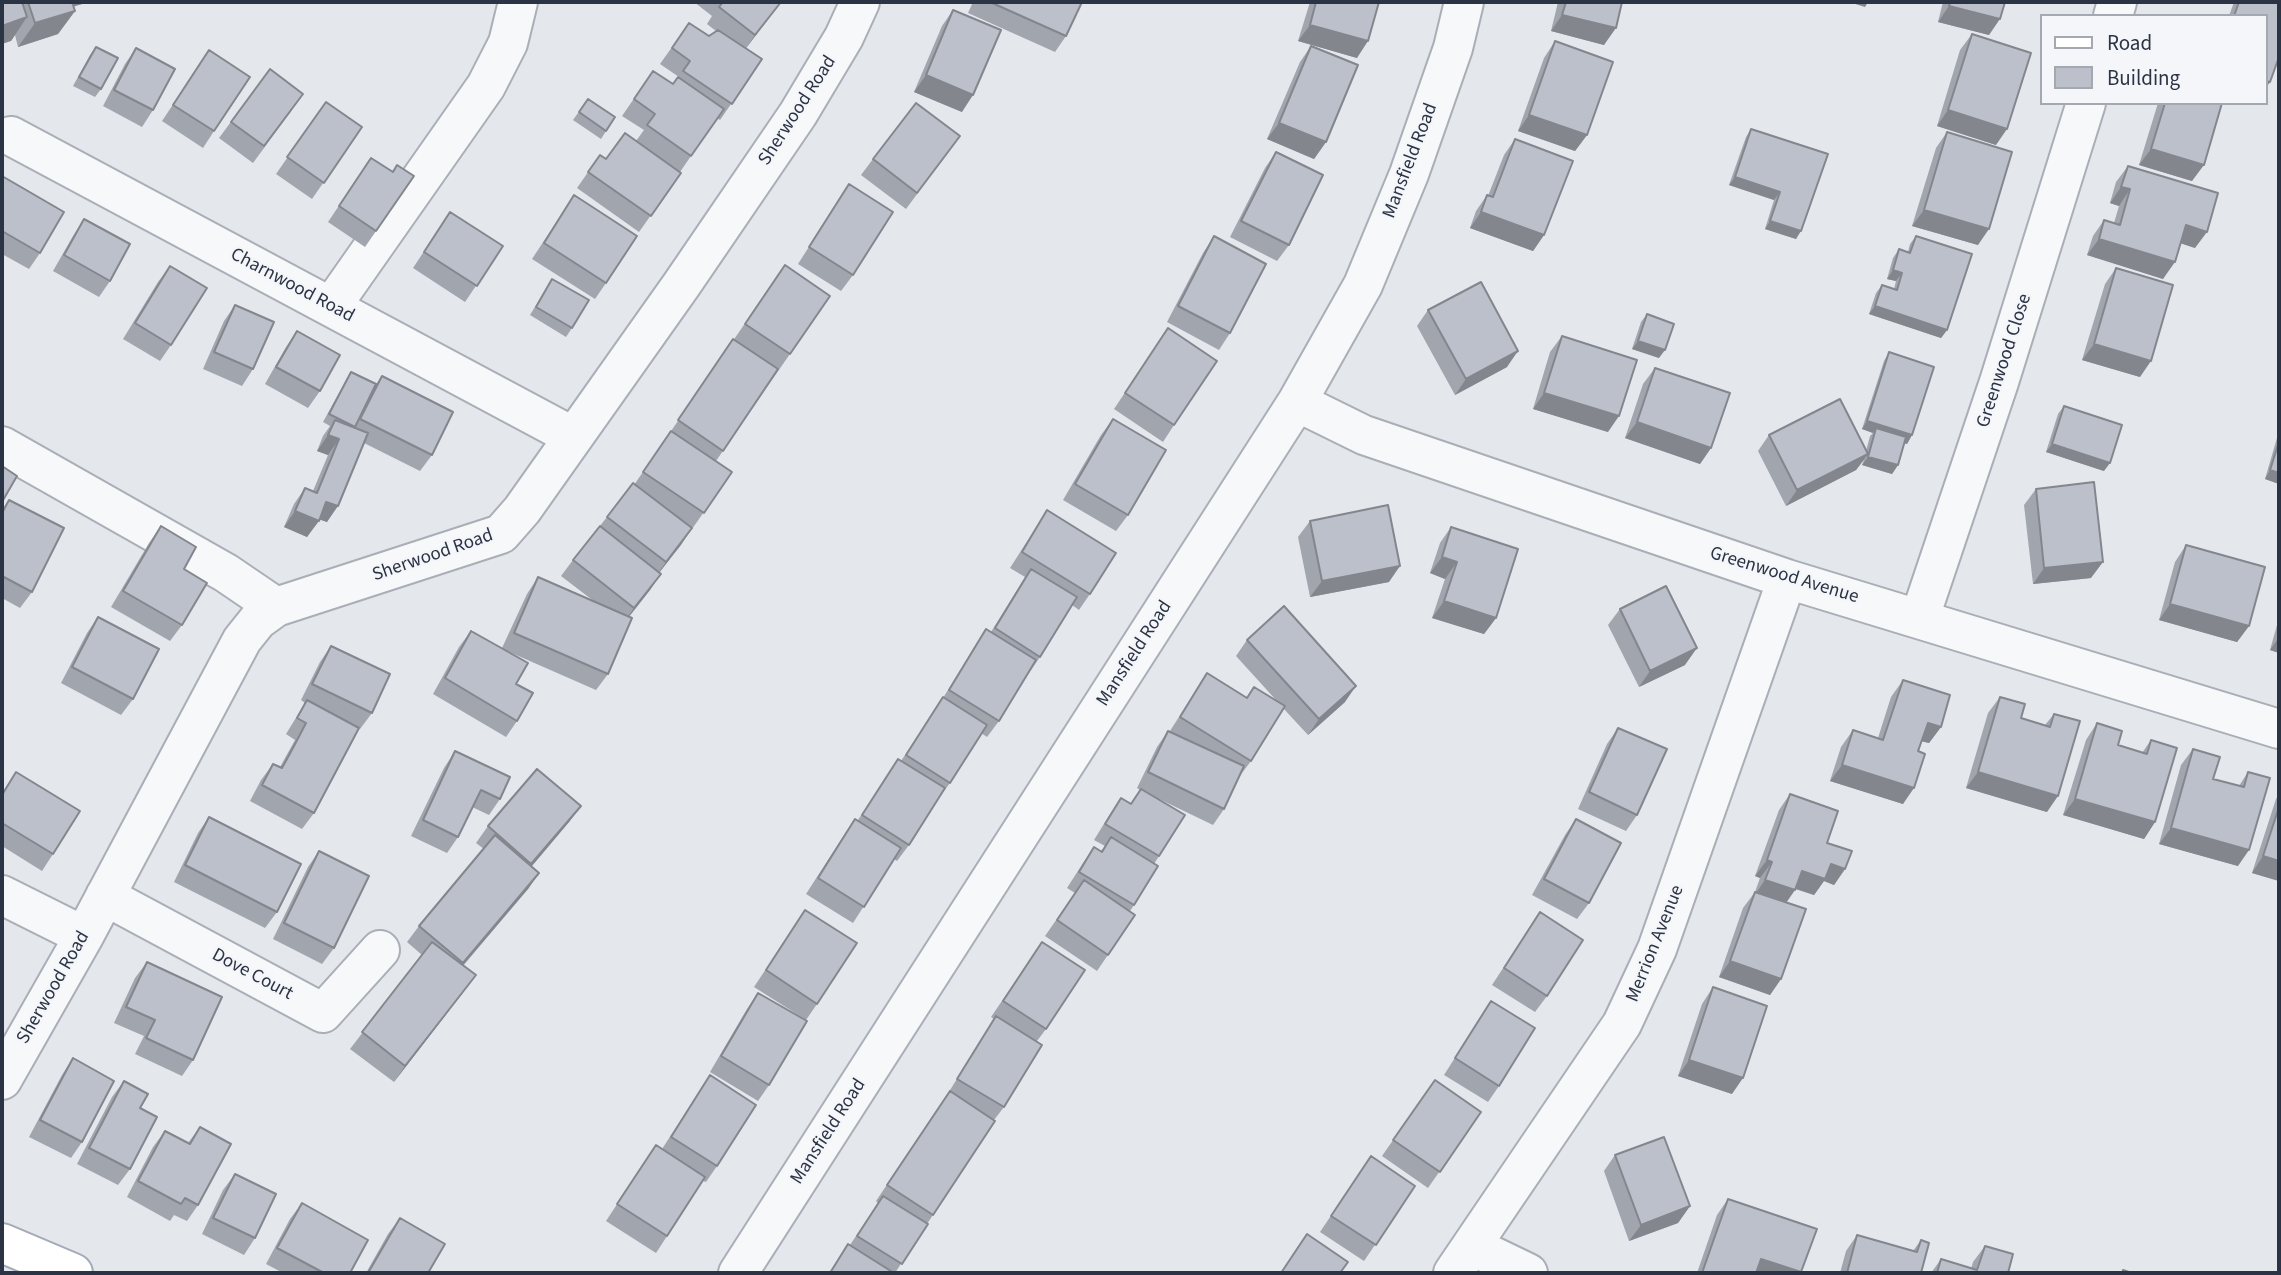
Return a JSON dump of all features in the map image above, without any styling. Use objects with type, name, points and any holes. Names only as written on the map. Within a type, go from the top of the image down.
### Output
[{"type":"main road","points":[[2,1243],[73,1273]]},
{"type":"street","points":[[331,307],[486,86],[508,43],[518,2]]},
{"type":"street","name":"Sherwood Road","points":[[2,1080],[84,936],[242,640],[258,620],[276,607],[501,534],[522,510],[572,436],[682,285],[799,114],[844,37],[860,2]]},
{"type":"street","name":"Mansfield Road","points":[[738,1273],[1297,402],[1363,285],[1409,174],[1452,48],[1464,2]]},
{"type":"street","name":"Greenwood Close","points":[[1920,617],[1999,382],[2085,105]]},
{"type":"street","name":"Charnwood Road","points":[[11,136],[572,436]]},
{"type":"street","name":"Greenwood Avenue","points":[[1297,402],[1364,435],[1787,579],[1920,617],[2279,729]]},
{"type":"street","points":[[2,446],[226,573],[276,607]]},
{"type":"street","name":"Merrion Avenue","points":[[1463,1260],[1622,1024],[1657,950],[1787,579]]},
{"type":"street","points":[[2,895],[84,936]]},
{"type":"street","name":"Dove Court","points":[[105,896],[323,1013],[380,950]]},
{"type":"street","points":[[1463,1260],[1528,1273]]},
{"type":"building","points":[[2,2],[22,2],[27,17],[2,26]]},
{"type":"building","points":[[28,2],[72,2],[75,11],[35,23]]},
{"type":"building","points":[[723,2],[781,2],[755,35],[719,7]]},
{"type":"building","points":[[990,2],[1082,2],[1066,36]]},
{"type":"building","points":[[1316,2],[1379,2],[1368,41],[1310,25]]},
{"type":"building","points":[[1566,2],[1622,2],[1616,28],[1562,15]]},
{"type":"building","points":[[1950,2],[2005,2],[2000,19],[1949,6]]},
{"type":"building","points":[[2239,2],[2279,2],[2279,57],[2270,82],[2267,81],[2267,14],[2235,14]]},
{"type":"building","points":[[953,10],[1001,30],[973,95],[926,75]]},
{"type":"building","points":[[689,23],[709,36],[718,30],[762,59],[732,104],[683,71],[690,61],[672,48]]},
{"type":"building","points":[[1972,34],[2031,53],[2007,129],[1948,110]]},
{"type":"building","points":[[1555,41],[1613,62],[1587,135],[1529,115]]},
{"type":"building","points":[[1311,46],[1358,65],[1326,142],[1279,123]]},
{"type":"building","points":[[96,47],[118,58],[101,89],[79,77]]},
{"type":"building","points":[[136,48],[175,69],[153,110],[114,90]]},
{"type":"building","points":[[209,50],[250,77],[214,131],[173,105]]},
{"type":"building","points":[[270,69],[303,94],[264,146],[231,122]]},
{"type":"building","points":[[653,71],[673,84],[678,77],[724,109],[691,156],[647,125],[655,114],[634,99]]},
{"type":"building","points":[[588,99],[615,117],[606,131],[579,112]]},
{"type":"building","points":[[326,102],[362,127],[324,183],[287,157]]},
{"type":"building","points":[[916,103],[960,136],[917,193],[873,159]]},
{"type":"building","points":[[2164,105],[2221,105],[2204,165],[2151,149]]},
{"type":"building","points":[[1751,129],[1828,154],[1801,231],[1770,221],[1780,192],[1735,177]]},
{"type":"building","points":[[1947,132],[2012,152],[1989,229],[1924,210]]},
{"type":"building","points":[[625,133],[681,173],[651,216],[588,172],[600,155],[606,159]]},
{"type":"building","points":[[1515,139],[1573,161],[1544,235],[1481,212],[1487,195],[1493,197]]},
{"type":"building","points":[[1276,152],[1323,175],[1289,245],[1241,221]]},
{"type":"building","points":[[371,158],[393,172],[397,165],[414,176],[376,231],[339,206]]},
{"type":"building","points":[[2128,166],[2218,193],[2207,232],[2186,225],[2175,262],[2099,239],[2104,220],[2120,225],[2130,189],[2121,187]]},
{"type":"building","points":[[2,176],[64,212],[40,253],[2,231]]},
{"type":"building","points":[[849,184],[893,212],[853,275],[809,247]]},
{"type":"building","points":[[574,195],[637,236],[606,283],[544,243]]},
{"type":"building","points":[[450,212],[503,246],[477,286],[424,252]]},
{"type":"building","points":[[84,219],[130,244],[110,281],[64,255]]},
{"type":"building","points":[[1214,236],[1266,264],[1230,333],[1178,306]]},
{"type":"building","points":[[1916,236],[1972,254],[1947,330],[1875,306],[1882,285],[1897,290],[1902,273],[1893,270],[1899,249],[1910,253]]},
{"type":"building","points":[[785,265],[830,296],[790,354],[745,324]]},
{"type":"building","points":[[170,266],[207,288],[171,345],[135,323]]},
{"type":"building","points":[[2116,268],[2173,285],[2151,361],[2094,344]]},
{"type":"building","points":[[552,279],[589,300],[572,328],[536,307]]},
{"type":"building","points":[[1481,282],[1518,351],[1466,379],[1428,310]]},
{"type":"building","points":[[235,305],[274,322],[253,369],[214,352]]},
{"type":"building","points":[[1647,314],[1674,324],[1665,350],[1638,341]]},
{"type":"building","points":[[1168,328],[1217,361],[1174,425],[1125,393]]},
{"type":"building","points":[[297,331],[340,355],[320,391],[276,367]]},
{"type":"building","points":[[1562,336],[1637,360],[1619,416],[1544,393]]},
{"type":"building","points":[[733,339],[778,369],[723,451],[678,420]]},
{"type":"building","points":[[1889,352],[1934,367],[1912,435],[1867,421]]},
{"type":"building","points":[[1655,368],[1730,393],[1711,448],[1637,422]]},
{"type":"building","points":[[351,372],[376,384],[355,427],[329,414]]},
{"type":"building","points":[[382,376],[453,412],[432,455],[360,419]]},
{"type":"building","points":[[1840,399],[1868,454],[1797,490],[1769,435]]},
{"type":"building","points":[[2064,406],[2122,425],[2110,463],[2052,444]]},
{"type":"building","points":[[1113,419],[1166,450],[1128,515],[1075,484]]},
{"type":"building","points":[[335,420],[368,433],[338,506],[326,502],[319,521],[295,511],[305,488],[317,493],[339,439],[328,435]]},
{"type":"building","points":[[1876,428],[1906,437],[1898,465],[1868,457]]},
{"type":"building","points":[[671,431],[732,472],[704,513],[643,472]]},
{"type":"building","points":[[2279,442],[2279,473],[2270,470]]},
{"type":"building","points":[[2,466],[17,476],[2,502]]},
{"type":"building","points":[[2094,482],[2103,562],[2044,568],[2036,489]]},
{"type":"building","points":[[633,483],[692,528],[666,562],[607,517]]},
{"type":"building","points":[[9,500],[64,528],[32,592],[2,576],[2,513]]},
{"type":"building","points":[[1388,505],[1400,566],[1322,581],[1310,521]]},
{"type":"building","points":[[1047,510],[1116,553],[1090,594],[1022,552]]},
{"type":"building","points":[[161,526],[196,547],[184,569],[207,583],[182,625],[123,591]]},
{"type":"building","points":[[600,526],[661,574],[634,608],[573,560]]},
{"type":"building","points":[[1451,527],[1518,549],[1496,618],[1444,601],[1457,562],[1442,557]]},
{"type":"building","points":[[2186,545],[2265,567],[2249,626],[2170,604]]},
{"type":"building","points":[[1031,569],[1077,597],[1040,657],[995,628]]},
{"type":"building","points":[[538,577],[632,618],[608,674],[514,633]]},
{"type":"building","points":[[1666,586],[1697,648],[1650,671],[1620,609]]},
{"type":"building","points":[[1284,606],[1356,686],[1319,719],[1247,640]]},
{"type":"building","points":[[98,617],[159,649],[133,699],[72,667]]},
{"type":"building","points":[[986,629],[1036,660],[999,721],[949,690]]},
{"type":"building","points":[[471,631],[528,663],[516,684],[533,693],[517,721],[445,678]]},
{"type":"building","points":[[331,646],[390,674],[372,713],[312,684]]},
{"type":"building","points":[[1207,673],[1247,698],[1254,687],[1285,706],[1251,761],[1180,717]]},
{"type":"building","points":[[1903,680],[1950,695],[1941,727],[1928,723],[1918,751],[1925,754],[1914,788],[1842,765],[1853,730],[1883,740]]},
{"type":"building","points":[[943,697],[987,725],[950,783],[906,755]]},
{"type":"building","points":[[2000,697],[2025,704],[2021,718],[2050,727],[2054,714],[2080,721],[2058,796],[1978,772]]},
{"type":"building","points":[[307,700],[359,728],[314,813],[262,785],[273,764],[282,768],[294,746],[306,723],[297,718]]},
{"type":"building","points":[[2097,723],[2122,731],[2118,745],[2147,754],[2151,740],[2177,748],[2155,822],[2075,799]]},
{"type":"building","points":[[1618,728],[1667,749],[1637,815],[1589,792]]},
{"type":"building","points":[[1168,731],[1244,766],[1224,809],[1148,772]]},
{"type":"building","points":[[2193,749],[2220,757],[2213,779],[2244,787],[2248,772],[2270,778],[2249,850],[2171,828]]},
{"type":"building","points":[[455,751],[510,777],[500,799],[481,790],[458,837],[423,820]]},
{"type":"building","points":[[898,759],[945,788],[909,845],[862,815]]},
{"type":"building","points":[[537,769],[581,806],[531,864],[488,826]]},
{"type":"building","points":[[16,772],[80,811],[53,854],[2,823],[2,795]]},
{"type":"building","points":[[1141,789],[1185,815],[1159,856],[1105,824],[1121,798],[1131,804]]},
{"type":"building","points":[[1790,794],[1838,811],[1827,843],[1852,851],[1845,869],[1831,864],[1825,879],[1802,871],[1795,890],[1765,880],[1772,862],[1767,860]]},
{"type":"building","points":[[2279,807],[2279,861],[2263,856]]},
{"type":"building","points":[[209,817],[301,864],[277,912],[185,865]]},
{"type":"building","points":[[855,819],[901,848],[864,907],[818,878]]},
{"type":"building","points":[[1576,819],[1621,843],[1589,903],[1544,879]]},
{"type":"building","points":[[495,835],[539,873],[463,963],[419,926]]},
{"type":"building","points":[[1111,837],[1158,866],[1134,905],[1079,872],[1094,847],[1102,852]]},
{"type":"building","points":[[319,851],[369,876],[334,948],[284,923]]},
{"type":"building","points":[[1084,880],[1135,915],[1108,955],[1057,920]]},
{"type":"building","points":[[1755,892],[1806,909],[1781,979],[1730,961]]},
{"type":"building","points":[[805,910],[857,943],[817,1004],[766,970]]},
{"type":"building","points":[[1540,912],[1583,940],[1547,996],[1504,968]]},
{"type":"building","points":[[432,942],[476,975],[405,1066],[362,1032]]},
{"type":"building","points":[[1042,942],[1085,970],[1046,1029],[1003,1001]]},
{"type":"building","points":[[147,962],[222,997],[193,1060],[146,1038],[155,1020],[126,1007]]},
{"type":"building","points":[[1713,987],[1767,1006],[1743,1078],[1689,1060]]},
{"type":"building","points":[[758,993],[807,1021],[769,1085],[721,1056]]},
{"type":"building","points":[[1491,1001],[1535,1028],[1499,1086],[1455,1058]]},
{"type":"building","points":[[996,1016],[1042,1045],[1004,1107],[957,1079]]},
{"type":"building","points":[[73,1058],[114,1081],[82,1142],[40,1120]]},
{"type":"building","points":[[710,1075],[756,1105],[717,1166],[671,1137]]},
{"type":"building","points":[[1435,1080],[1481,1112],[1440,1172],[1393,1140]]},
{"type":"building","points":[[124,1081],[148,1094],[140,1108],[157,1117],[130,1169],[89,1148]]},
{"type":"building","points":[[950,1091],[995,1121],[933,1215],[887,1185]]},
{"type":"building","points":[[200,1127],[231,1144],[198,1205],[185,1198],[181,1204],[138,1181],[165,1131],[190,1144]]},
{"type":"building","points":[[1664,1137],[1690,1206],[1641,1225],[1615,1155]]},
{"type":"building","points":[[656,1145],[705,1177],[667,1236],[617,1204]]},
{"type":"building","points":[[1371,1156],[1415,1186],[1376,1245],[1331,1216]]},
{"type":"building","points":[[235,1174],[276,1194],[255,1238],[213,1218]]},
{"type":"building","points":[[883,1196],[928,1224],[902,1264],[857,1236]]},
{"type":"building","points":[[1728,1199],[1817,1229],[1801,1272],[1761,1259],[1756,1273],[1702,1273]]},
{"type":"building","points":[[302,1203],[368,1240],[350,1273],[324,1273],[277,1248]]},
{"type":"building","points":[[400,1218],[445,1244],[428,1273],[368,1273]]},
{"type":"building","points":[[1307,1234],[1348,1262],[1340,1273],[1281,1273]]},
{"type":"building","points":[[1857,1235],[1917,1252],[1921,1240],[1929,1243],[1921,1273],[1847,1273]]},
{"type":"building","points":[[848,1244],[894,1273],[830,1273]]},
{"type":"building","points":[[1985,1246],[2013,1254],[2008,1273],[1937,1273],[1941,1259],[1977,1270]]}]
